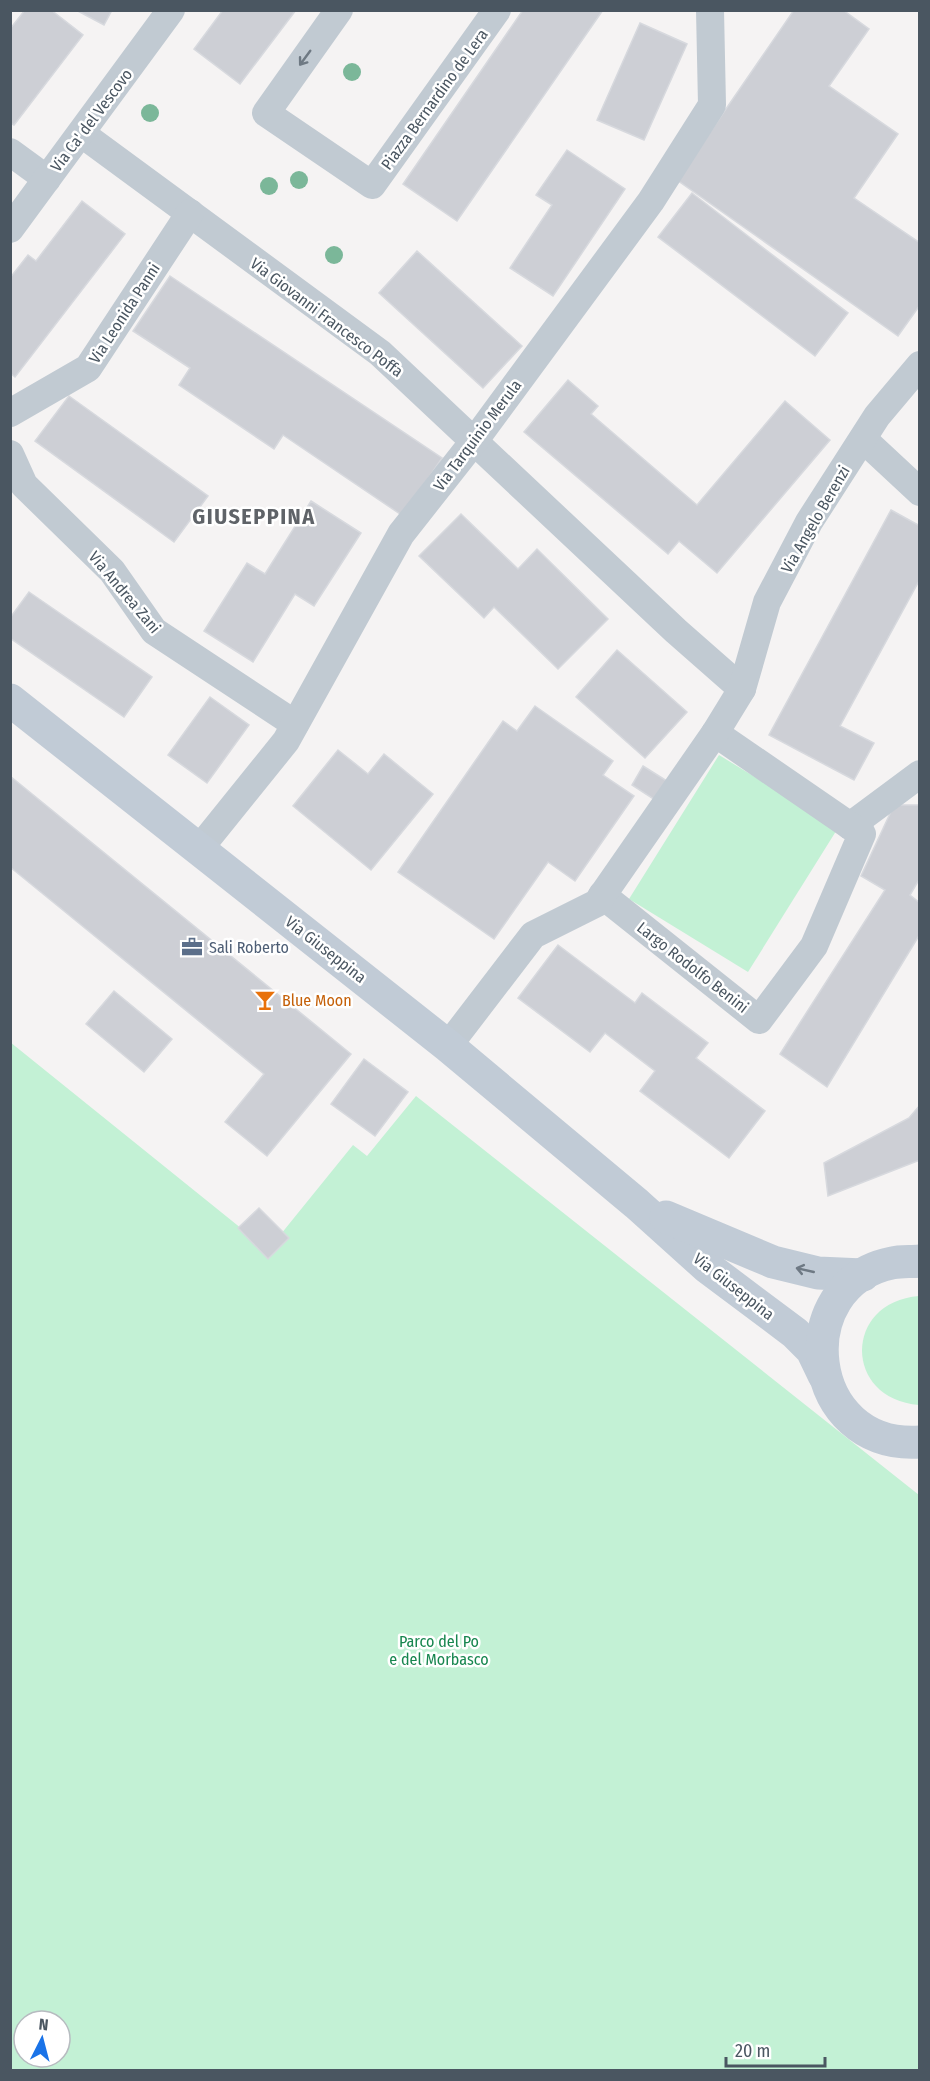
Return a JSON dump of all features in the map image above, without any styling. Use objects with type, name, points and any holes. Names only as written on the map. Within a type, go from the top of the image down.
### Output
[{"type":"main road","name":"Via Giuseppina","points":[[10,700],[448,1046],[637,1204],[706,1267],[795,1333],[812,1350],[835,1401],[853,1422],[878,1436],[905,1443],[920,1442]]},
{"type":"main road","name":"Via Giuseppina","points":[[637,1204],[773,1262],[818,1273],[863,1275]]},
{"type":"main road","name":"Via Giuseppina","points":[[824,1375],[821,1346],[827,1318],[842,1294],[863,1275],[891,1263],[920,1261]]},
{"type":"street","name":"Via Ca' del Vescovo","points":[[10,229],[171,10]]},
{"type":"street","name":"Piazza Bernardino de Lera","points":[[339,10],[266,113],[372,185],[497,10]]},
{"type":"street","name":"Via Tarquinio Merula","points":[[199,849],[286,741],[401,534],[475,440],[651,201],[712,105],[710,10]]},
{"type":"street","name":"Via Giovanni Francesco Poffa","points":[[82,134],[380,353],[676,631],[742,689]]},
{"type":"street","points":[[10,152],[46,179]]},
{"type":"street","name":"Via Leonida Panni","points":[[10,413],[88,368],[190,213]]},
{"type":"street","name":"Via Angelo Berenzi","points":[[742,689],[767,602],[809,522],[863,439],[920,365]]},
{"type":"street","points":[[863,439],[920,492]]},
{"type":"street","name":"Via Andrea Zani","points":[[10,454],[24,485],[112,571],[154,632],[295,724]]},
{"type":"street","points":[[448,1046],[533,935],[597,903],[716,733],[742,689]]},
{"type":"street","points":[[716,733],[850,826],[920,774]]},
{"type":"street","name":"Largo Rodolfo Benini","points":[[602,895],[759,1020],[814,946],[862,834],[850,826]]},
{"type":"green space","points":[[719,755],[838,828],[748,972],[629,899]]},
{"type":"green space","name":"Parco del Po e del Morbasco","points":[[10,1042],[268,1250],[353,1145],[367,1156],[416,1096],[919,1495],[919,2070],[11,2070]]},
{"type":"green space","points":[[919,1296],[919,1405],[894,1399],[876,1386],[866,1369],[862,1350],[866,1332],[876,1315],[894,1302]]},
{"type":"building","points":[[25,10],[51,10],[83,35],[14,125],[10,123],[10,29]]},
{"type":"building","points":[[76,10],[112,10],[104,25]]},
{"type":"building","points":[[223,10],[296,10],[240,84],[194,49]]},
{"type":"building","points":[[523,10],[603,10],[457,221],[403,184]]},
{"type":"building","points":[[794,10],[843,10],[869,29],[829,86],[898,134],[854,198],[920,243],[920,305],[898,336],[677,180]]},
{"type":"building","points":[[640,23],[687,44],[644,140],[597,120]]},
{"type":"building","points":[[567,150],[625,189],[553,296],[510,268],[552,205],[536,195]]},
{"type":"building","points":[[692,193],[848,313],[815,356],[658,237]]},
{"type":"building","points":[[82,201],[125,234],[15,377],[10,373],[10,278],[28,255],[36,261]]},
{"type":"building","points":[[417,251],[522,346],[483,388],[379,293]]},
{"type":"building","points":[[170,276],[442,458],[403,516],[283,435],[274,449],[179,385],[190,368],[133,331]]},
{"type":"building","points":[[568,380],[598,406],[591,414],[697,505],[785,401],[830,440],[717,573],[679,541],[668,554],[524,432]]},
{"type":"building","points":[[69,396],[208,496],[174,542],[35,441]]},
{"type":"building","points":[[311,501],[361,533],[314,606],[295,594],[253,662],[204,631],[247,563],[265,574]]},
{"type":"building","points":[[891,510],[920,526],[920,579],[840,726],[874,743],[854,780],[769,735]]},
{"type":"building","points":[[461,514],[518,569],[537,549],[608,619],[558,669],[494,607],[484,618],[419,556]]},
{"type":"building","points":[[29,592],[152,677],[124,717],[10,638],[10,618]]},
{"type":"building","points":[[617,650],[687,712],[645,758],[576,697]]},
{"type":"building","points":[[210,697],[249,725],[207,783],[168,755]]},
{"type":"building","points":[[535,706],[613,761],[603,775],[634,796],[575,881],[548,862],[494,939],[398,872],[503,721],[517,731]]},
{"type":"building","points":[[338,750],[368,774],[384,754],[433,794],[371,870],[293,806]]},
{"type":"building","points":[[643,766],[667,781],[655,800],[632,785]]},
{"type":"building","points":[[10,776],[351,1054],[267,1156],[225,1122],[264,1074],[10,867]]},
{"type":"building","points":[[894,805],[920,805],[920,878],[910,895],[920,903],[920,934],[827,1087],[780,1054],[885,890],[861,876]]},
{"type":"building","points":[[558,945],[635,1003],[642,993],[708,1043],[696,1058],[765,1111],[729,1158],[640,1091],[655,1071],[605,1033],[590,1052],[518,998]]},
{"type":"building","points":[[114,991],[172,1039],[144,1072],[86,1024]]},
{"type":"building","points":[[364,1059],[408,1092],[375,1136],[331,1104]]},
{"type":"building","points":[[920,1105],[920,1160],[828,1196],[824,1163],[909,1118]]},
{"type":"building","points":[[259,1208],[289,1238],[268,1259],[238,1228]]},
{"type":"place","name":"Sali Roberto","points":[[192,947]]},
{"type":"place","name":"Blue Moon","points":[[265,1000]]},
{"type":"district","name":"GIUSEPPINA","points":[[254,516]]}]
